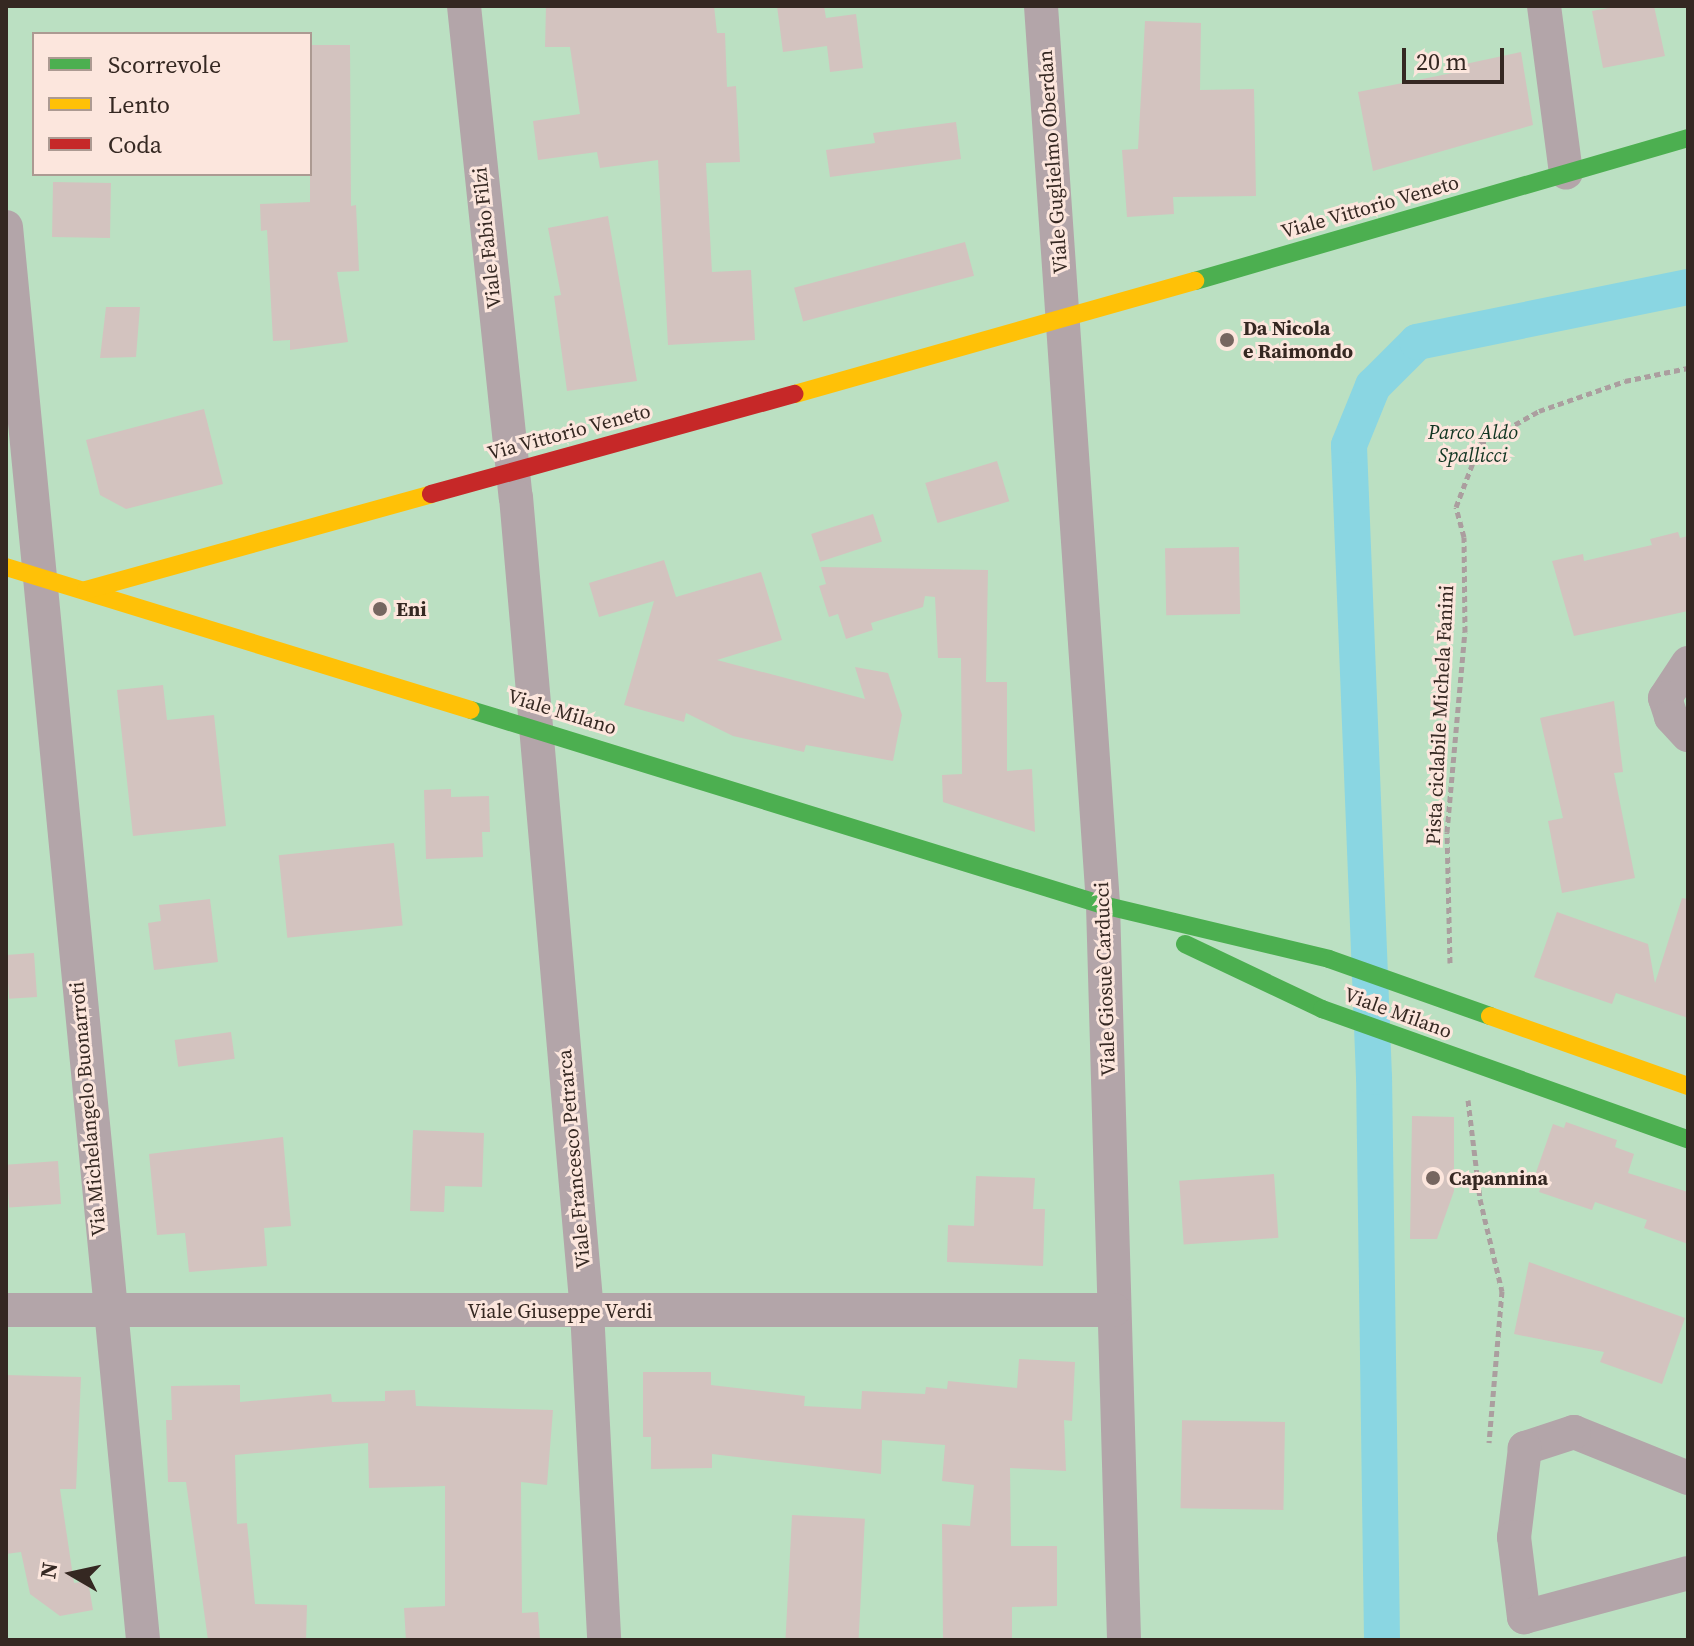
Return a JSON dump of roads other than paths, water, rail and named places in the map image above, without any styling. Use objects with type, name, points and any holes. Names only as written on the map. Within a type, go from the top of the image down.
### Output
[{"type":"street","name":"Viale Fabio Filzi","points":[[464,6],[537,727]]},
{"type":"street","name":"Viale Guglielmo Oberdan","points":[[1041,6],[1065,319]]},
{"type":"street","points":[[1544,6],[1566,173]]},
{"type":"street","name":"Viale Vittorio Veneto","points":[[1065,319],[1688,138]]},
{"type":"street","name":"Via Michelangelo Buonarroti","points":[[6,227],[107,1310],[143,1640]]},
{"type":"street","name":"Via Vittorio Veneto","points":[[86,590],[1065,319]]},
{"type":"street","name":"Viale Giosuè Carducci","points":[[1065,319],[1103,905],[1124,1640]]},
{"type":"street","points":[[178,564],[165,591],[181,620]]},
{"type":"street","name":"Viale Milano","points":[[6,567],[537,727],[1103,905],[1329,959],[1688,1086]]},
{"type":"street","points":[[1688,663],[1675,676],[1665,698],[1671,717],[1688,735]]},
{"type":"street","name":"Viale Francesco Petrarca","points":[[537,727],[587,1311],[604,1640]]},
{"type":"street","name":"Viale Milano","points":[[1103,905],[1322,1009],[1688,1139]]},
{"type":"street","name":"Viale Giuseppe Verdi","points":[[6,1310],[1114,1310]]},
{"type":"street","points":[[1688,1478],[1574,1432],[1525,1448],[1514,1537],[1524,1617],[1688,1573]]},
{"type":"waterway","points":[[1382,1640],[1374,1077],[1349,445],[1373,386],[1417,342],[1688,287]]},
{"type":"place","name":"Da Nicola e Raimondo","points":[[1227,340]]},
{"type":"place","name":"Eni","points":[[380,609]]},
{"type":"place","name":"Capannina","points":[[1433,1178]]},
{"type":"park label","name":"Parco Aldo Spallicci","points":[[1473,444]]}]
